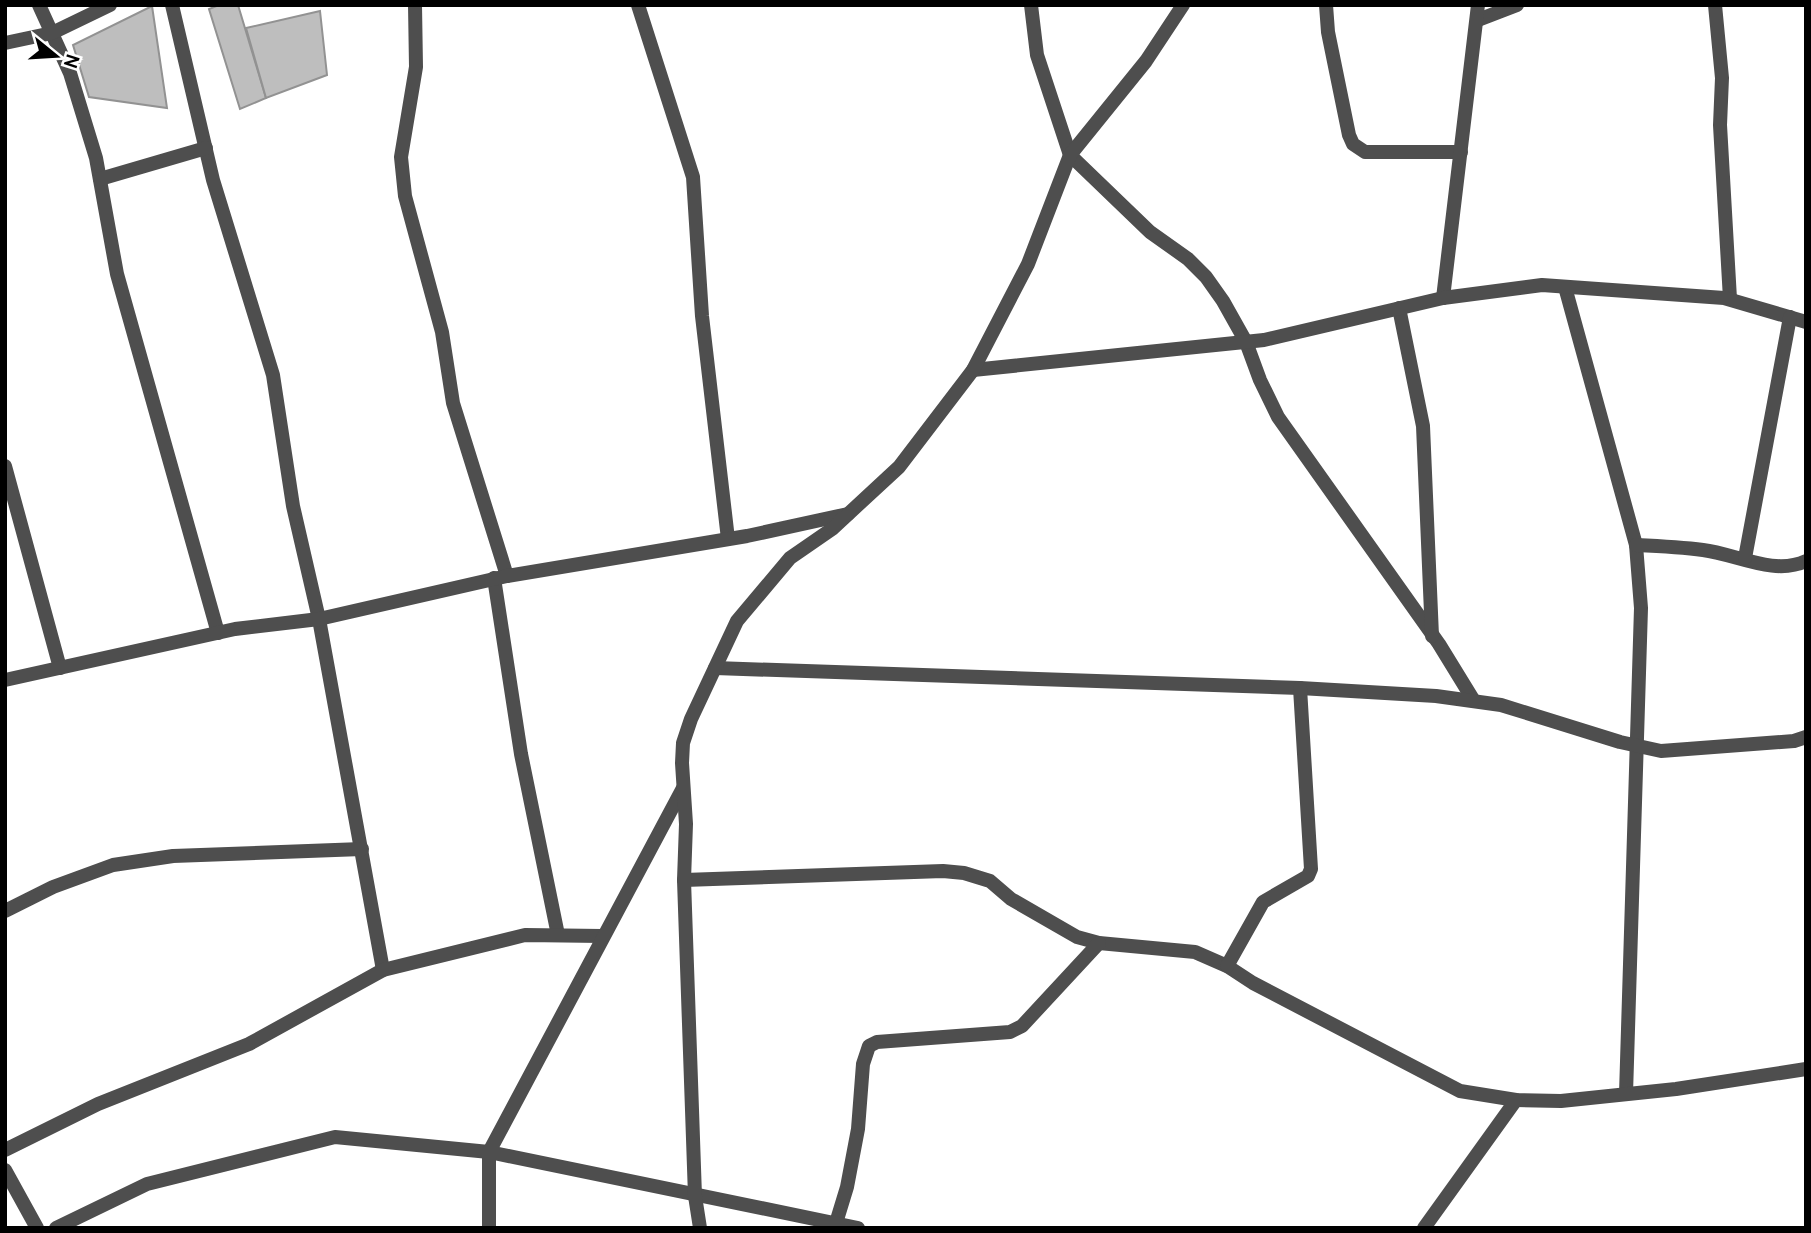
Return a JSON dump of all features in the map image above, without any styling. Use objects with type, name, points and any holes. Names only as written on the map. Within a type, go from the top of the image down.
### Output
[{"type":"street","points":[[39,5],[70,73],[96,159],[117,274],[218,633]]},
{"type":"street","points":[[5,43],[52,33],[110,5]]},
{"type":"street","points":[[172,5],[213,180],[274,375],[293,506],[319,620],[383,970]]},
{"type":"street","points":[[415,5],[416,67],[401,157],[405,196],[442,332],[453,403],[501,577],[521,754],[558,935]]},
{"type":"street","points":[[638,5],[694,177],[702,316],[728,539]]},
{"type":"street","points":[[1031,5],[1037,55],[1070,155],[1150,232],[1188,259],[1206,277],[1246,342],[1278,417],[1432,636],[1474,701]]},
{"type":"street","points":[[700,1228],[695,1196],[684,880],[686,852],[683,743],[691,719],[737,621],[790,558],[832,529],[899,467],[973,370],[1028,264],[1070,155],[1146,61],[1183,5]]},
{"type":"street","points":[[1326,5],[1328,32],[1353,144],[1365,152],[1461,152]]},
{"type":"street","points":[[1443,298],[1478,13],[1517,5]]},
{"type":"street","points":[[1715,5],[1722,78],[1720,125],[1730,299]]},
{"type":"street","points":[[100,179],[206,148]]},
{"type":"street","points":[[973,370],[1264,340],[1443,298],[1542,285],[1730,299],[1806,322]]},
{"type":"street","points":[[1565,287],[1636,545],[1641,608],[1626,1094]]},
{"type":"street","points":[[1399,308],[1423,426],[1432,636]]},
{"type":"street","points":[[1745,558],[1790,317]]},
{"type":"street","points":[[5,466],[60,668]]},
{"type":"street","points":[[5,680],[218,633],[319,620],[501,577],[728,539],[849,514]]},
{"type":"street","points":[[1636,545],[1704,550],[1777,567],[1795,566],[1806,561]]},
{"type":"street","points":[[715,668],[1436,695],[1501,705],[1661,751],[1794,741],[1806,737]]},
{"type":"street","points":[[1227,966],[1263,902],[1308,876],[1311,869],[1300,688]]},
{"type":"street","points":[[489,1228],[488,1152],[684,787]]},
{"type":"street","points":[[5,911],[53,887],[113,865],[173,856],[362,849]]},
{"type":"street","points":[[684,880],[943,871],[964,873],[990,881],[1011,899],[1077,937],[1099,943],[1195,952],[1227,966],[1253,983],[1460,1091],[1516,1100],[1561,1101],[1676,1089],[1806,1069]]},
{"type":"street","points":[[5,1150],[98,1104],[249,1045],[383,970],[525,936],[603,936]]},
{"type":"street","points":[[836,1223],[853,1158],[863,1064],[869,1046],[877,1042],[1010,1032],[1021,1026],[1099,943]]},
{"type":"street","points":[[1424,1228],[1516,1100]]},
{"type":"street","points":[[56,1228],[147,1184],[335,1137],[488,1152],[858,1228]]},
{"type":"street","points":[[5,1170],[37,1228]]},
{"type":"building","points":[[219,5],[238,5],[266,98],[240,109],[209,9]]},
{"type":"building","points":[[152,6],[167,108],[89,97],[73,45]]},
{"type":"building","points":[[320,11],[327,75],[266,98],[246,28]]}]
